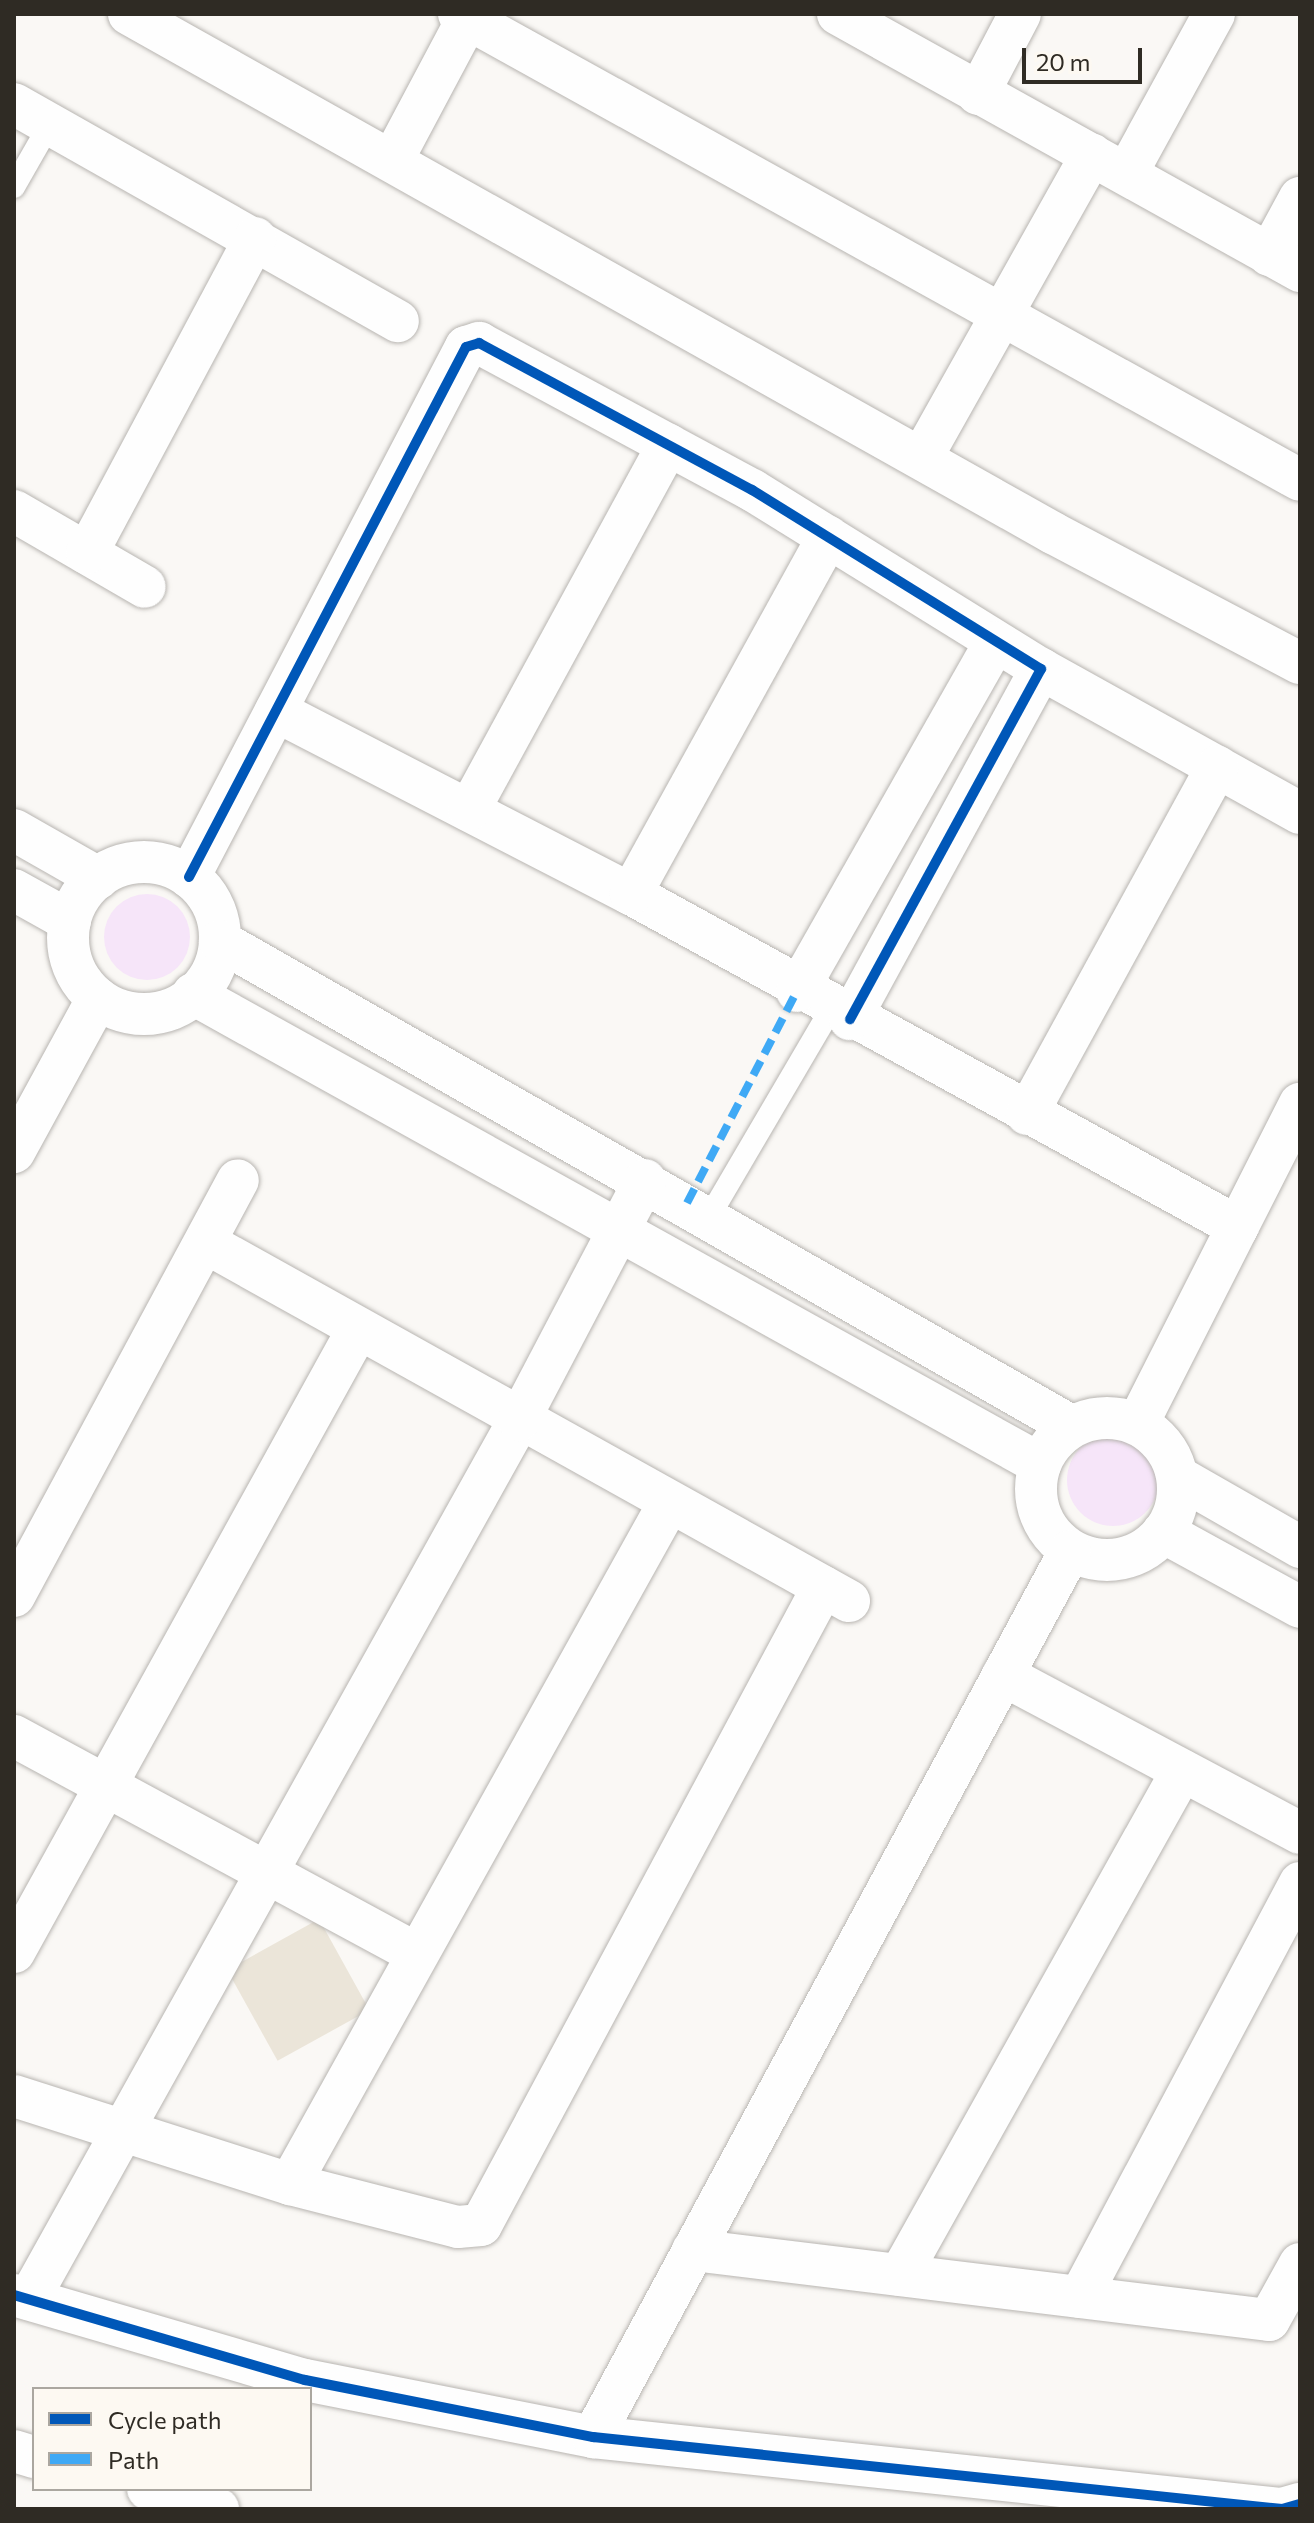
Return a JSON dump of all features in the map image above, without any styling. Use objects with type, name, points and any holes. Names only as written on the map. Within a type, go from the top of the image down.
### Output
[{"type":"street","points":[[129,14],[922,457],[1300,663]]},
{"type":"street","points":[[838,14],[1285,263],[1300,198]]},
{"type":"street","points":[[978,94],[1020,14]]},
{"type":"street","points":[[922,457],[1003,316],[1214,14]]},
{"type":"street","points":[[393,159],[466,16],[1300,480]]},
{"type":"street","points":[[14,104],[398,321]]},
{"type":"street","points":[[87,553],[255,238]]},
{"type":"street","points":[[189,877],[466,347],[490,346],[668,445],[828,537],[1041,669],[1300,813]]},
{"type":"street","points":[[469,810],[668,445]]},
{"type":"street","points":[[14,511],[145,587]]},
{"type":"street","points":[[631,894],[828,537]]},
{"type":"street","points":[[826,1005],[995,642]]},
{"type":"street","points":[[826,1005],[1041,669]]},
{"type":"street","points":[[276,711],[631,894],[826,1005],[1238,1227]]},
{"type":"street","points":[[1027,1114],[1217,767]]},
{"type":"street","points":[[14,830],[98,878]]},
{"type":"street","points":[[143,862],[189,877],[207,894],[220,941],[215,966],[193,994],[160,1013],[135,1014],[98,998],[75,971],[70,921],[98,878],[143,862]]},
{"type":"street","points":[[14,890],[70,921]]},
{"type":"street","points":[[220,941],[645,1180],[1071,1426]]},
{"type":"street","points":[[193,994],[1040,1464]]},
{"type":"street","points":[[14,1152],[98,998]]},
{"type":"street","points":[[1138,1423],[1300,1104]]},
{"type":"street","points":[[14,1596],[238,1180]]},
{"type":"street","points":[[645,1180],[519,1420],[268,1872],[22,2297],[305,2380],[593,2437],[1282,2509],[1300,2504]]},
{"type":"street","points":[[14,2096],[290,2184],[458,2227],[481,2225],[836,1594],[206,1243]]},
{"type":"street","points":[[14,1952],[358,1329]]},
{"type":"street","points":[[1093,1418],[1138,1423],[1157,1437],[1178,1477],[1178,1500],[1163,1532],[1138,1554],[1116,1560],[1070,1551],[1039,1513],[1040,1464],[1071,1426],[1093,1418]]},
{"type":"street","points":[[1178,1477],[1300,1547]]},
{"type":"street","points":[[290,2184],[415,1953],[669,1503]]},
{"type":"street","points":[[1163,1532],[1300,1607]]},
{"type":"street","points":[[593,2437],[1070,1551]]},
{"type":"street","points":[[1003,1675],[1300,1833]]},
{"type":"street","points":[[14,1736],[415,1953]]},
{"type":"street","points":[[900,2275],[1182,1771]]},
{"type":"street","points":[[1080,2297],[1300,1883]]},
{"type":"street","points":[[693,2250],[1269,2320],[1300,2264]]},
{"type":"street","points":[[155,2491],[218,2509]]},
{"type":"lane","points":[[14,187],[50,124]]},
{"type":"lane","points":[[709,1217],[826,1005]]},
{"type":"shaded area","points":[[147,894],[171,901],[183,913],[190,937],[183,961],[171,973],[147,980],[123,973],[111,961],[104,937],[111,913],[123,901]]},
{"type":"shaded area","points":[[1113,1434],[1131,1437],[1146,1447],[1156,1462],[1159,1480],[1156,1498],[1146,1513],[1131,1523],[1113,1526],[1095,1523],[1080,1513],[1070,1498],[1067,1480],[1070,1462],[1080,1447],[1095,1437]]},
{"type":"building","points":[[319,1919],[369,2010],[278,2061],[227,1970]]},
{"type":"marked path","points":[[687,1203],[797,991]]},
{"type":"cycle path","points":[[189,877],[466,347],[479,343],[752,490],[1041,669],[850,1019]]},
{"type":"cycle path","points":[[14,2295],[305,2380],[593,2437],[1282,2509],[1300,2504]]}]
